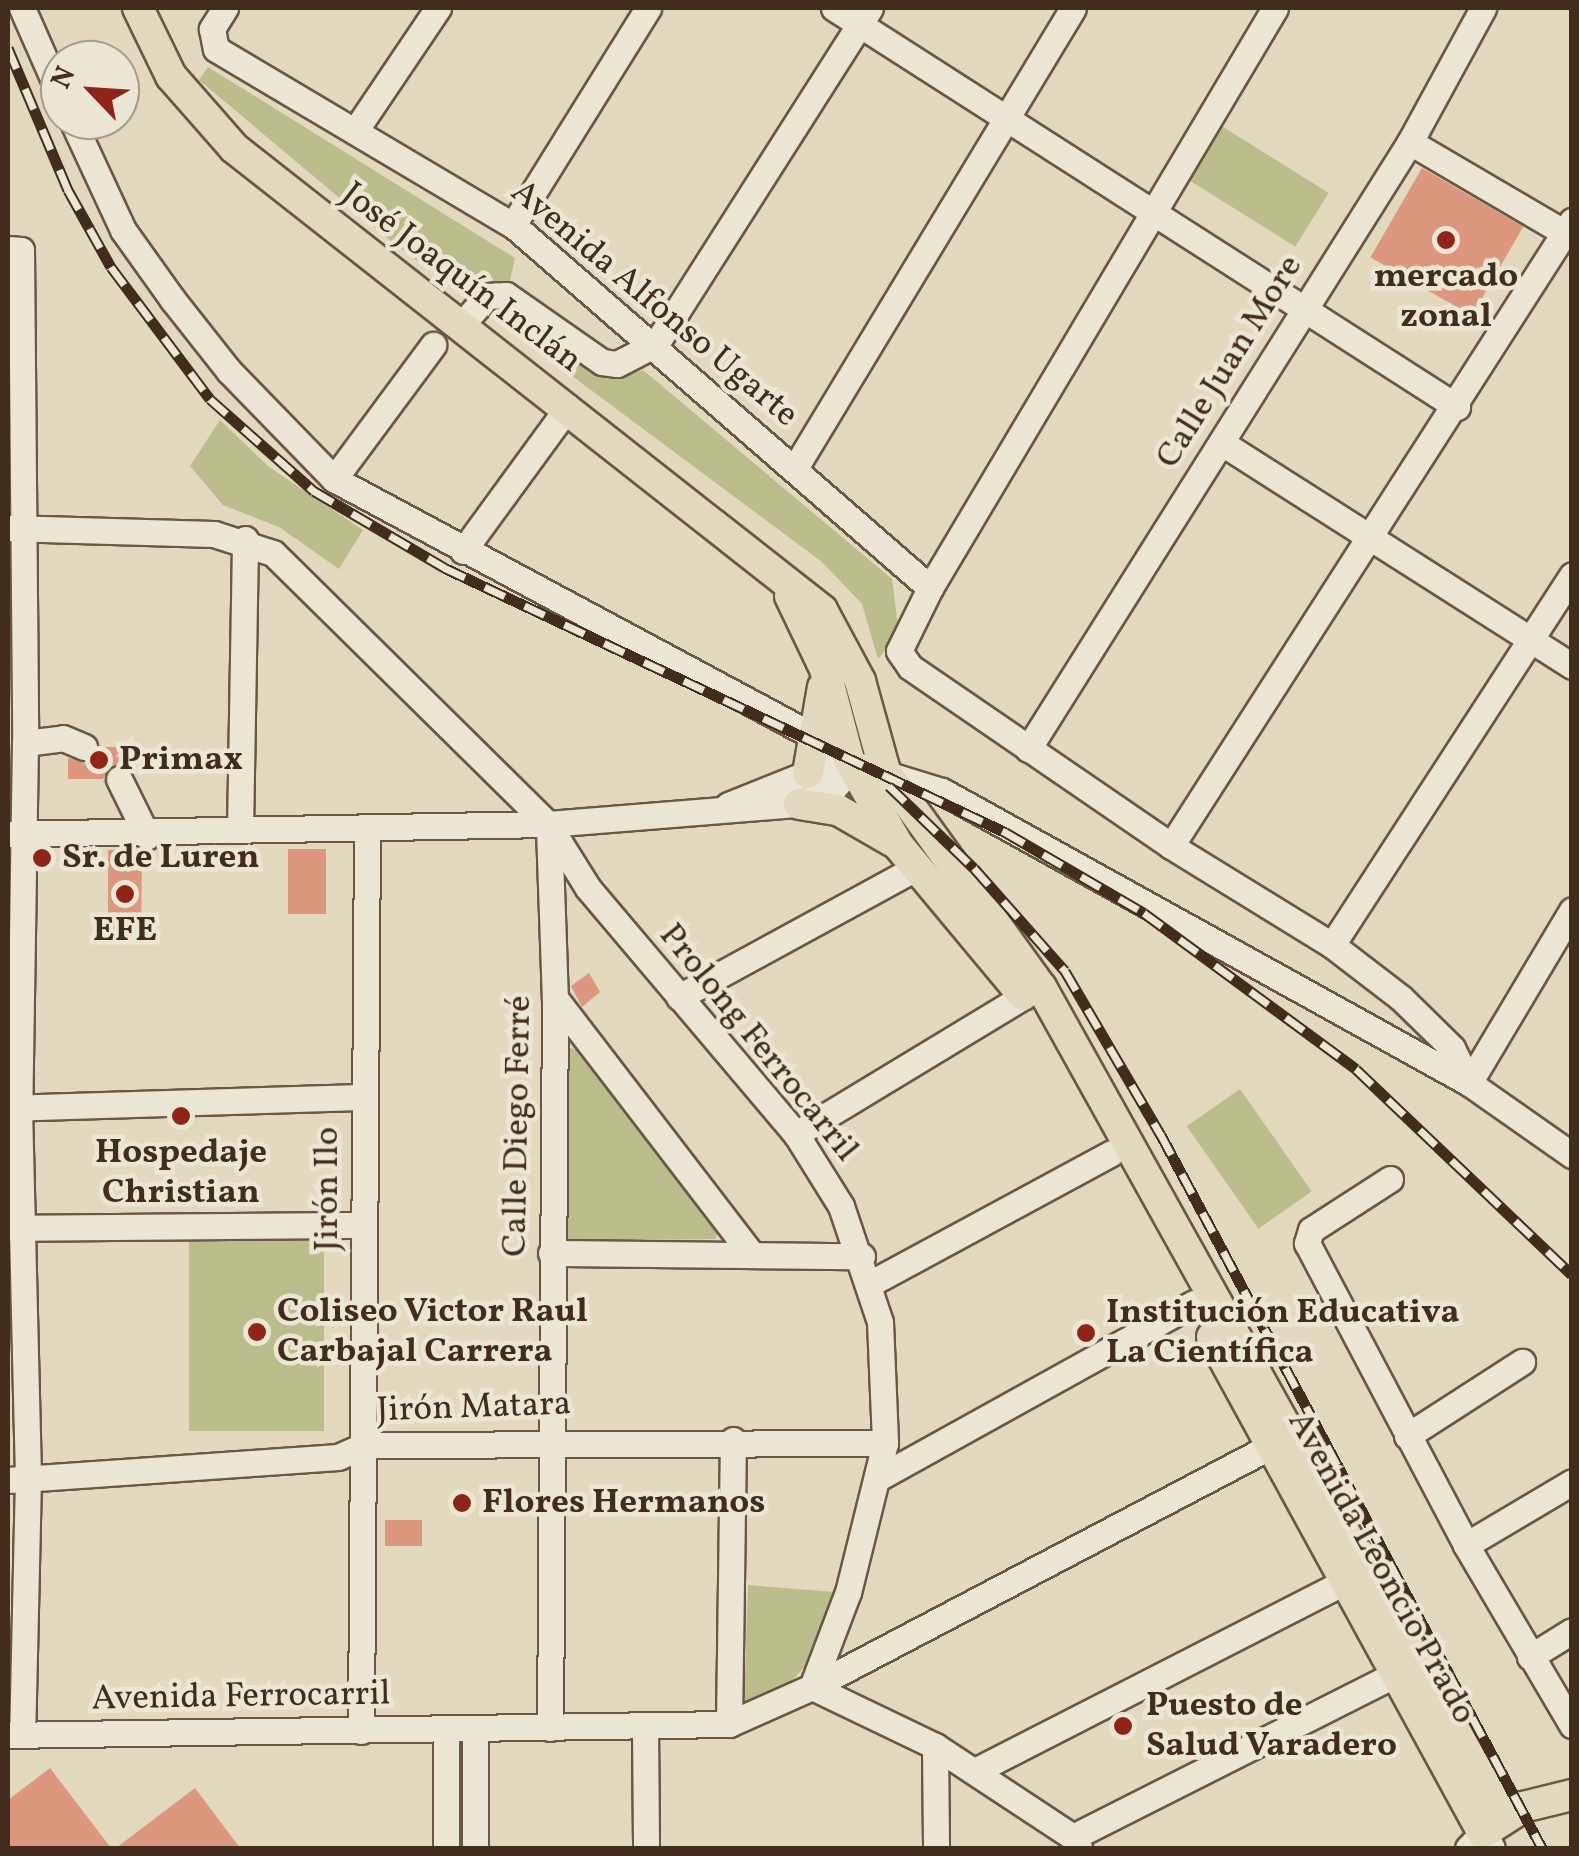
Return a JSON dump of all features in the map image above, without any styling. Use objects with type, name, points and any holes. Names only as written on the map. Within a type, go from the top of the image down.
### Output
[{"type":"main road","name":"José Joaquín Inclán","points":[[138,8],[198,114],[286,192],[568,407],[822,610],[860,681],[885,772]]},
{"type":"main road","name":"José Joaquín Inclán","points":[[776,577],[799,607],[825,669]]},
{"type":"main road","points":[[808,773],[818,738],[825,669]]},
{"type":"main road","name":"Avenida Leoncio Prado","points":[[825,669],[853,766],[907,856],[1024,996],[1490,1840]]},
{"type":"main road","name":"Avenida Leoncio Prado","points":[[885,772],[1040,987],[1490,1840]]},
{"type":"main road","points":[[799,804],[838,810],[907,856]]},
{"type":"main road","points":[[1490,1840],[1572,1794]]},
{"type":"street","points":[[22,8],[40,49]]},
{"type":"street","name":"Avenida Alfonso Ugarte","points":[[225,8],[211,40],[513,226],[656,344],[930,588]]},
{"type":"street","points":[[358,128],[438,8]]},
{"type":"street","points":[[513,226],[648,8]]},
{"type":"street","points":[[834,8],[865,16],[1010,117],[1457,406]]},
{"type":"street","points":[[795,468],[1073,8]]},
{"type":"street","points":[[1275,8],[1158,213],[930,588],[899,651],[910,667],[1170,846],[1332,945],[1401,998],[1452,1048],[1469,1083]]},
{"type":"street","name":"Calle Juan More","points":[[1028,749],[1410,142],[1483,8]]},
{"type":"street","points":[[460,326],[487,296],[506,295],[602,362],[617,364],[656,344],[865,16]]},
{"type":"street","points":[[81,140],[123,230],[163,286],[229,371],[334,480],[818,738],[853,766]]},
{"type":"street","points":[[1170,846],[1569,231],[1410,142]]},
{"type":"street","points":[[14,250],[15,528],[25,743],[15,835],[15,1735]]},
{"type":"street","points":[[334,480],[433,346]]},
{"type":"street","points":[[463,551],[568,407]]},
{"type":"street","points":[[1222,443],[1572,666]]},
{"type":"street","points":[[15,528],[245,540],[240,830]]},
{"type":"street","name":"Prolong Ferrocarril","points":[[245,540],[296,571],[548,824],[588,888],[796,1134],[842,1206],[871,1283],[880,1322],[885,1442],[880,1477],[812,1687]]},
{"type":"street","points":[[1332,945],[1532,644],[1572,575]]},
{"type":"street","points":[[25,743],[63,738],[84,747]]},
{"type":"street","points":[[15,835],[147,836],[367,826],[548,824],[728,805],[799,804],[834,789],[853,766]]},
{"type":"street","points":[[728,805],[808,773],[853,766],[885,772],[1013,826],[1469,1083],[1572,1155]]},
{"type":"street","points":[[119,779],[147,836]]},
{"type":"street","name":"Calle Diego Ferré","points":[[548,824],[555,998],[550,1728]]},
{"type":"street","name":"Jirón Ilo","points":[[361,1731],[367,826]]},
{"type":"street","points":[[679,998],[907,856]]},
{"type":"street","points":[[1469,1083],[1572,910]]},
{"type":"street","points":[[796,1134],[1024,996]]},
{"type":"street","points":[[555,998],[751,1253]]},
{"type":"street","points":[[13,1108],[364,1097]]},
{"type":"street","points":[[871,1283],[1111,1153]]},
{"type":"street","points":[[1390,1179],[1306,1236],[1406,1436],[1572,1725]]},
{"type":"street","points":[[16,1228],[363,1225]]},
{"type":"street","points":[[552,1254],[862,1256]]},
{"type":"street","points":[[880,1477],[1194,1304]]},
{"type":"street","points":[[1406,1436],[1522,1362]]},
{"type":"street","name":"Jirón Matara","points":[[18,1479],[338,1457],[365,1445],[552,1440],[885,1442]]},
{"type":"street","points":[[729,1724],[734,1440]]},
{"type":"street","points":[[475,1848],[475,1729],[729,1724],[812,1687],[1271,1446]]},
{"type":"street","points":[[1466,1544],[1572,1482]]},
{"type":"street","points":[[975,1771],[1346,1582]]},
{"type":"street","points":[[1530,1656],[1572,1631]]},
{"type":"street","points":[[812,1687],[935,1746],[1076,1843],[1395,1674]]},
{"type":"street","points":[[645,1727],[646,1848]]},
{"type":"street","name":"Avenida Ferrocarril","points":[[15,1735],[475,1729]]},
{"type":"street","points":[[446,1730],[446,1848]]},
{"type":"street","points":[[935,1746],[936,1848]]},
{"type":"green space","points":[[208,67],[515,258],[506,299],[608,379],[643,370],[892,579],[899,634],[878,659],[862,604],[822,562],[392,242],[199,80]]},
{"type":"green space","points":[[1215,122],[1329,193],[1295,246],[1182,175]]},
{"type":"green space","points":[[220,420],[269,467],[363,530],[339,569],[279,527],[223,505],[190,466]]},
{"type":"green space","points":[[569,1048],[582,1050],[720,1229],[715,1239],[562,1241]]},
{"type":"green space","points":[[1240,1089],[1312,1191],[1258,1229],[1187,1126]]},
{"type":"green space","name":"Coliseo Victor Raul Carbajal Carrera","points":[[189,1241],[324,1241],[324,1431],[189,1431]]},
{"type":"green space","points":[[748,1585],[835,1592],[804,1667],[785,1689],[744,1704]]},
{"type":"building","name":"mercado zonal","points":[[1422,168],[1523,226],[1472,316],[1370,257]]},
{"type":"building","points":[[100,747],[128,747],[128,766],[111,765],[103,779],[68,779],[68,758],[87,763]]},
{"type":"building","points":[[288,849],[326,849],[326,914],[288,914]]},
{"type":"building","name":"EFE","points":[[108,850],[142,851],[141,938],[108,939]]},
{"type":"building","points":[[589,973],[600,992],[582,1007],[571,986]]},
{"type":"building","points":[[385,1520],[422,1520],[422,1546],[385,1546]]},
{"type":"building","points":[[50,1768],[111,1848],[8,1848],[8,1800]]},
{"type":"building","points":[[195,1788],[240,1848],[116,1848]]},
{"type":"tunnel","points":[[84,747],[119,779]]},
{"type":"railway","points":[[8,48],[68,190],[111,267],[210,399],[314,491],[445,568],[1005,832],[1144,913],[1356,1069],[1572,1275]]},
{"type":"railway","points":[[889,786],[974,868],[1065,971],[1161,1135],[1542,1848]]},
{"type":"place","name":"mercado zonal","points":[[1446,240]]},
{"type":"place","name":"Primax","points":[[99,760]]},
{"type":"place","name":"Sr. de Luren","points":[[42,858]]},
{"type":"place","name":"EFE","points":[[125,894]]},
{"type":"place","name":"Hospedaje Christian","points":[[181,1116]]},
{"type":"place","name":"Coliseo Victor Raul Carbajal Carrera","points":[[257,1332]]},
{"type":"place","name":"Institución Educativa La Científica","points":[[1086,1333]]},
{"type":"place","name":"Flores Hermanos","points":[[462,1503]]},
{"type":"place","name":"Puesto de Salud Varadero","points":[[1123,1726]]}]
